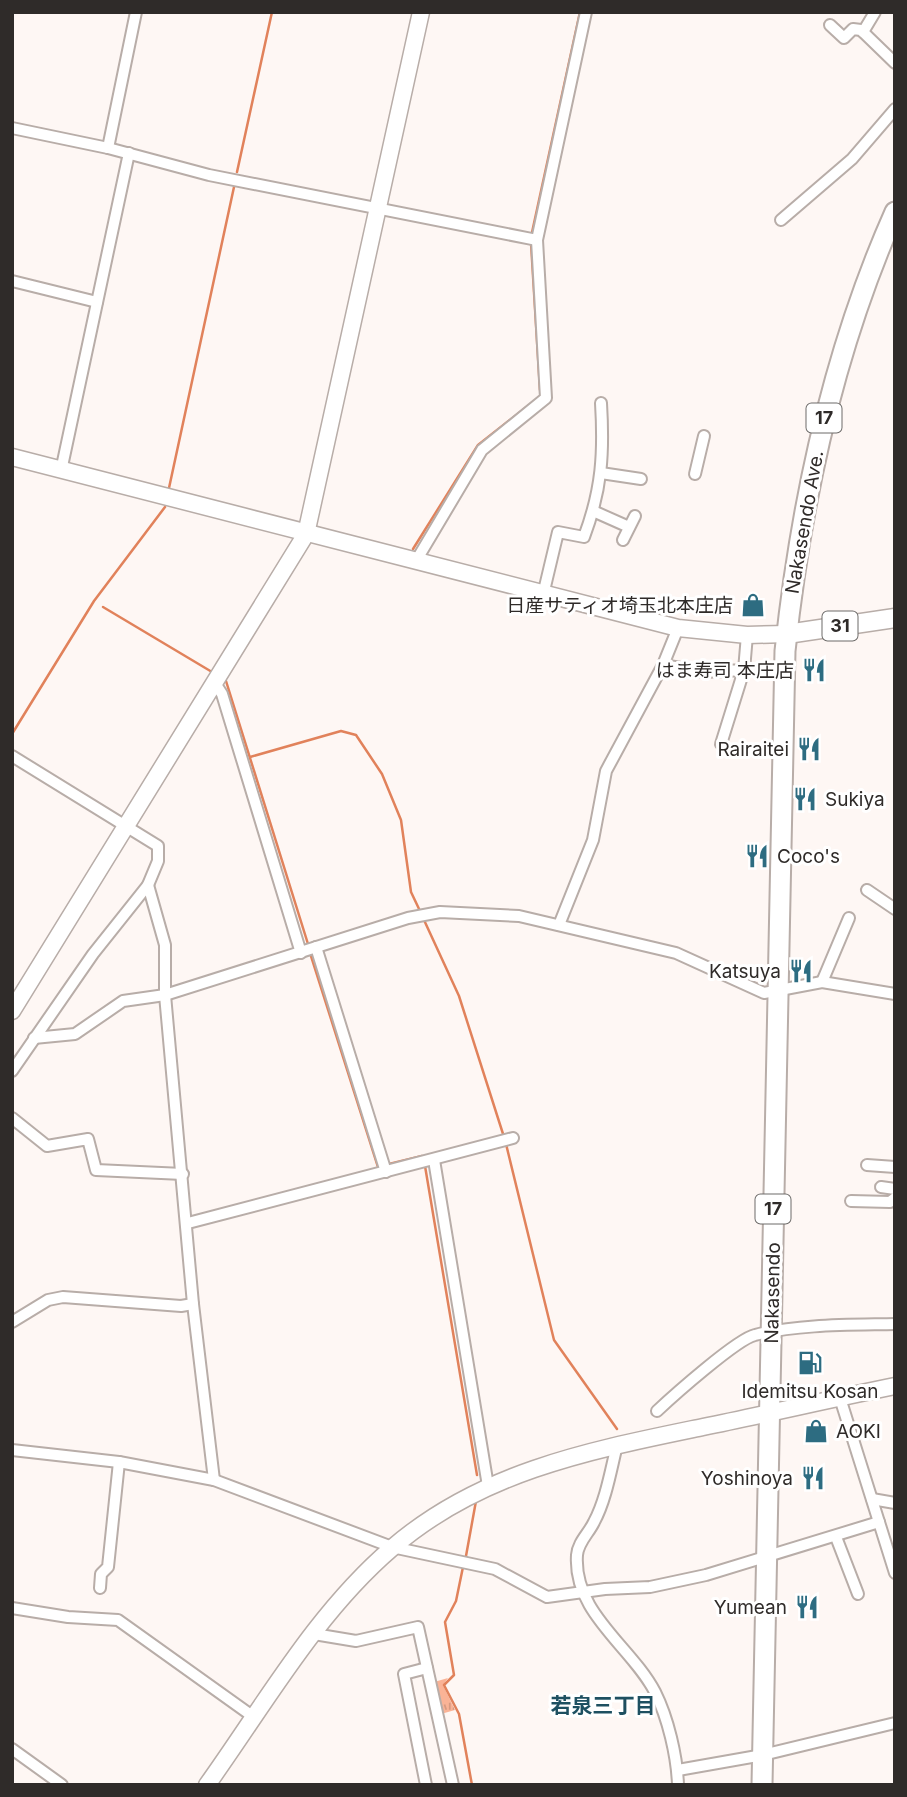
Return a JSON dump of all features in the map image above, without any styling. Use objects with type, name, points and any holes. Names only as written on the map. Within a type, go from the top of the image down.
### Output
[{"type":"highway","name":"Nakasendo Ave.","points":[[787,634],[800,538],[823,420],[848,334],[895,212]]},
{"type":"highway","name":"Nakasendo","points":[[762,1785],[777,990],[787,634]]},
{"type":"main road","name":"31","points":[[787,634],[894,618]]},
{"type":"street","points":[[108,148],[136,12]]},
{"type":"street","points":[[12,1011],[306,534],[421,12]]},
{"type":"street","points":[[416,561],[482,450],[546,398],[537,240],[586,12]]},
{"type":"street","points":[[863,32],[875,12]]},
{"type":"street","points":[[830,25],[844,38],[853,29],[863,32],[895,62]]},
{"type":"street","points":[[781,219],[852,159],[895,109]]},
{"type":"street","points":[[12,128],[130,153],[209,175],[537,240]]},
{"type":"street","points":[[61,471],[130,153]]},
{"type":"street","points":[[12,281],[97,302]]},
{"type":"street","points":[[543,594],[558,532],[584,537],[593,511],[604,452],[601,403]]},
{"type":"street","points":[[695,474],[704,436]]},
{"type":"street","points":[[12,457],[678,628],[747,635],[787,634]]},
{"type":"street","points":[[601,473],[641,478]]},
{"type":"street","points":[[593,511],[629,527]]},
{"type":"street","points":[[623,540],[635,516]]},
{"type":"street","points":[[559,925],[593,840],[606,771],[663,665],[678,628]]},
{"type":"street","points":[[721,744],[744,670],[747,635]]},
{"type":"street","points":[[663,665],[704,672],[744,670]]},
{"type":"street","points":[[215,683],[222,694],[302,953]]},
{"type":"street","points":[[12,756],[158,846],[159,860],[148,885],[93,954],[12,1071]]},
{"type":"street","points":[[148,885],[165,945],[164,995],[188,1223],[193,1304],[214,1480]]},
{"type":"street","points":[[867,890],[895,909]]},
{"type":"street","points":[[34,1038],[75,1034],[123,1001],[164,995],[408,918],[440,912],[519,916],[676,953],[764,993],[822,982],[895,994]]},
{"type":"street","points":[[822,982],[849,918]]},
{"type":"street","points":[[316,947],[386,1172]]},
{"type":"street","points":[[12,1118],[47,1146],[88,1139],[96,1170],[183,1174]]},
{"type":"street","points":[[188,1223],[513,1138]]},
{"type":"street","points":[[434,1160],[488,1486]]},
{"type":"street","points":[[867,1165],[895,1167]]},
{"type":"street","points":[[881,1187],[895,1189]]},
{"type":"street","points":[[851,1201],[890,1202],[895,1198]]},
{"type":"street","points":[[12,1322],[48,1300],[64,1297],[181,1306],[193,1304]]},
{"type":"street","points":[[657,1411],[682,1388],[750,1337],[834,1324],[895,1324]]},
{"type":"street","points":[[207,1785],[342,1598],[392,1547],[450,1507],[488,1486],[547,1462],[895,1386]]},
{"type":"street","points":[[840,1398],[895,1573]]},
{"type":"street","points":[[617,1445],[594,1522],[577,1552],[577,1569],[584,1591],[600,1623],[654,1690],[663,1712],[678,1770],[678,1785]]},
{"type":"street","points":[[12,1450],[119,1462],[214,1480],[392,1547],[495,1569],[547,1597],[584,1591],[650,1587],[706,1575],[879,1522]]},
{"type":"street","points":[[100,1588],[101,1574],[108,1567],[119,1462]]},
{"type":"street","points":[[872,1499],[895,1503]]},
{"type":"street","points":[[836,1537],[858,1594]]},
{"type":"street","points":[[12,1608],[68,1617],[118,1620],[255,1718]]},
{"type":"street","points":[[314,1634],[356,1641],[418,1627],[453,1785]]},
{"type":"street","points":[[426,1785],[404,1674],[427,1668]]},
{"type":"street","points":[[678,1770],[763,1755],[895,1723]]},
{"type":"street","points":[[12,1749],[62,1785]]},
{"type":"green space","points":[[448,1678],[443,1685],[455,1710],[441,1714],[434,1682]]},
{"type":"waterway","points":[[237,172],[272,12]]},
{"type":"waterway","points":[[531,237],[580,12]]},
{"type":"waterway","points":[[169,488],[234,187]]},
{"type":"waterway","points":[[531,243],[540,390]]},
{"type":"waterway","points":[[413,549],[478,445],[529,405]]},
{"type":"waterway","points":[[12,734],[94,601],[165,507]]},
{"type":"waterway","points":[[103,607],[212,672]]},
{"type":"waterway","points":[[226,681],[308,944]]},
{"type":"waterway","points":[[250,757],[341,731],[356,735],[382,774],[401,820],[411,892],[420,911]]},
{"type":"waterway","points":[[424,920],[459,996],[504,1137]]},
{"type":"waterway","points":[[311,956],[378,1167]]},
{"type":"waterway","points":[[506,1144],[554,1340],[617,1429]]},
{"type":"waterway","points":[[389,1164],[422,1156]]},
{"type":"waterway","points":[[425,1166],[477,1475]]},
{"type":"waterway","points":[[466,1556],[476,1501]]},
{"type":"waterway","points":[[463,1567],[456,1601],[445,1622],[454,1675],[444,1685],[459,1714],[472,1785]]},
{"type":"place","name":"日産サティオ埼玉北本庄店","points":[[753,605]]},
{"type":"place","name":"はま寿司 本庄店","points":[[814,670]]},
{"type":"place","name":"Rairaitei","points":[[809,749]]},
{"type":"place","name":"Sukiya","points":[[805,799]]},
{"type":"place","name":"Coco's","points":[[757,856]]},
{"type":"place","name":"Katsuya","points":[[801,971]]},
{"type":"place","name":"Idemitsu Kosan","points":[[810,1363]]},
{"type":"place","name":"AOKI","points":[[816,1431]]},
{"type":"place","name":"Yoshinoya","points":[[813,1478]]},
{"type":"place","name":"Yumean","points":[[807,1607]]},
{"type":"district","name":"若泉三丁目","points":[[603,1706]]}]
